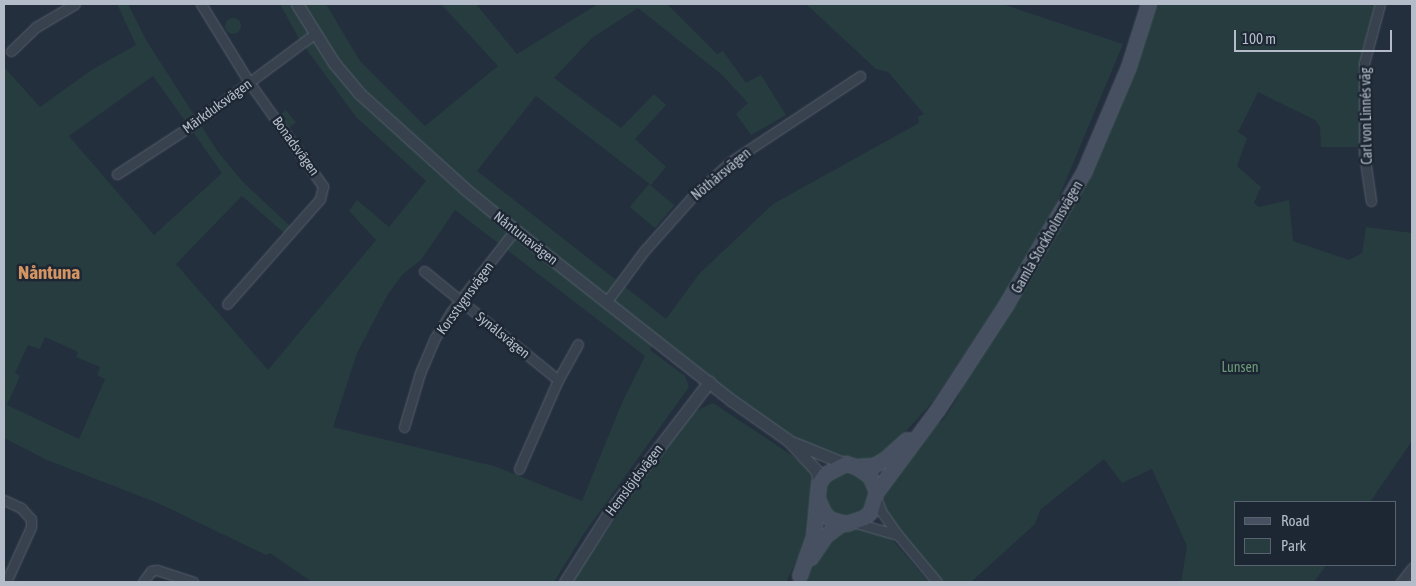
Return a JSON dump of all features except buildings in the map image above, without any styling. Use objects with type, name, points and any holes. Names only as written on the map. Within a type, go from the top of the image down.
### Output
[{"type":"main road","name":"Gamla Stockholmsvägen","points":[[1133,52],[1141,4]]},
{"type":"main road","name":"Gamla Stockholmsvägen","points":[[877,495],[938,410],[1007,304],[1084,174],[1133,52],[1149,4]]},
{"type":"main road","name":"Gamla Stockholmsvägen","points":[[851,465],[874,466],[885,460],[938,410]]},
{"type":"main road","points":[[851,465],[870,476],[877,495],[871,512],[826,536],[797,579],[814,537],[819,484],[833,469],[851,465]]},
{"type":"main road","points":[[818,499],[824,513],[849,523]]},
{"type":"street","points":[[11,51],[36,27],[75,4]]},
{"type":"street","name":"Bonadsvägen","points":[[201,4],[249,82],[319,177],[323,189],[320,199],[227,304]]},
{"type":"street","name":"Nåntunavägen","points":[[297,4],[314,34],[359,93],[464,188],[709,382],[788,440],[817,471],[819,484]]},
{"type":"street","name":"Carl von Linnés väg","points":[[1371,201],[1364,153],[1364,63],[1380,4]]},
{"type":"street","name":"Märkduksvägen","points":[[117,174],[314,34]]},
{"type":"street","name":"Nöthårsvägen","points":[[607,301],[656,238],[692,197],[730,162],[860,76]]},
{"type":"street","name":"Korsstygnsvägen","points":[[404,427],[431,347],[460,300],[516,230]]},
{"type":"street","name":"Synålsvägen","points":[[424,272],[558,380]]},
{"type":"street","points":[[519,469],[558,380],[578,344]]},
{"type":"street","name":"Hemslöjdsvägen","points":[[565,582],[610,511],[709,382]]},
{"type":"street","name":"Nåntunavägen","points":[[788,440],[851,465]]},
{"type":"street","points":[[877,495],[898,535],[937,582]]},
{"type":"street","points":[[4,500],[21,508],[31,519],[31,528],[6,582]]},
{"type":"street","points":[[849,523],[898,535]]},
{"type":"street","points":[[1401,582],[1412,568]]},
{"type":"street","points":[[143,582],[146,575],[157,570],[193,582]]},
{"type":"green space","points":[[117,4],[128,4],[146,40],[218,152],[243,182],[291,227],[285,234],[242,196],[176,264],[268,370],[376,240],[349,211],[357,200],[389,227],[426,181],[356,117],[299,39],[280,4],[326,4],[360,61],[425,126],[498,66],[441,4],[476,4],[517,54],[598,4],[667,4],[717,54],[723,51],[746,83],[761,75],[786,115],[751,135],[736,114],[748,103],[721,74],[638,8],[592,38],[554,78],[621,128],[654,94],[666,105],[635,139],[666,167],[651,185],[536,96],[477,171],[666,319],[699,274],[773,204],[919,123],[918,117],[924,114],[888,72],[876,69],[806,4],[1002,4],[1123,44],[1056,204],[1013,281],[934,400],[886,454],[873,461],[847,458],[815,448],[787,434],[730,393],[659,336],[650,350],[685,376],[689,387],[583,535],[554,582],[312,582],[270,553],[266,555],[160,504],[47,460],[4,438],[4,67],[40,107],[93,69],[136,45]],"holes":[[[153,76],[222,173],[154,235],[69,136]],[[455,210],[645,356],[621,405],[582,501],[494,466],[333,427],[357,353],[388,294],[403,274],[421,260]],[[45,337],[78,352],[76,357],[100,367],[97,375],[105,379],[79,439],[7,405],[20,376],[15,373],[28,345],[40,349]]]},
{"type":"green space","name":"Lunsen","points":[[1154,4],[1376,4],[1362,50],[1363,126],[1358,147],[1321,147],[1320,127],[1315,120],[1258,92],[1238,132],[1247,138],[1237,166],[1261,187],[1254,203],[1259,207],[1289,200],[1293,241],[1349,260],[1362,253],[1366,227],[1412,233],[1412,441],[1371,501],[1234,501],[1234,566],[1325,566],[1314,582],[1181,582],[1187,546],[1152,469],[1122,483],[1104,459],[1040,510],[1035,524],[971,582],[941,582],[884,510],[885,491],[928,431],[943,420],[957,399],[965,380],[1046,252],[1078,193],[1089,180],[1089,170]]},
{"type":"green space","points":[[233,18],[241,26],[233,34],[225,26]]},
{"type":"green space","points":[[286,110],[296,123],[287,129],[277,117]]},
{"type":"green space","points":[[649,184],[674,205],[655,228],[630,207]]},
{"type":"green space","points":[[713,403],[793,456],[807,467],[813,479],[810,535],[786,582],[571,582],[658,457],[695,411]]},
{"type":"green space","points":[[847,471],[860,475],[866,481],[870,494],[866,507],[860,513],[847,517],[834,513],[828,507],[824,494],[828,481],[834,475]]},
{"type":"green space","points":[[856,528],[889,536],[929,582],[802,582],[827,543],[844,529]]},
{"type":"district","name":"Nåntuna","points":[[49,273]]}]
